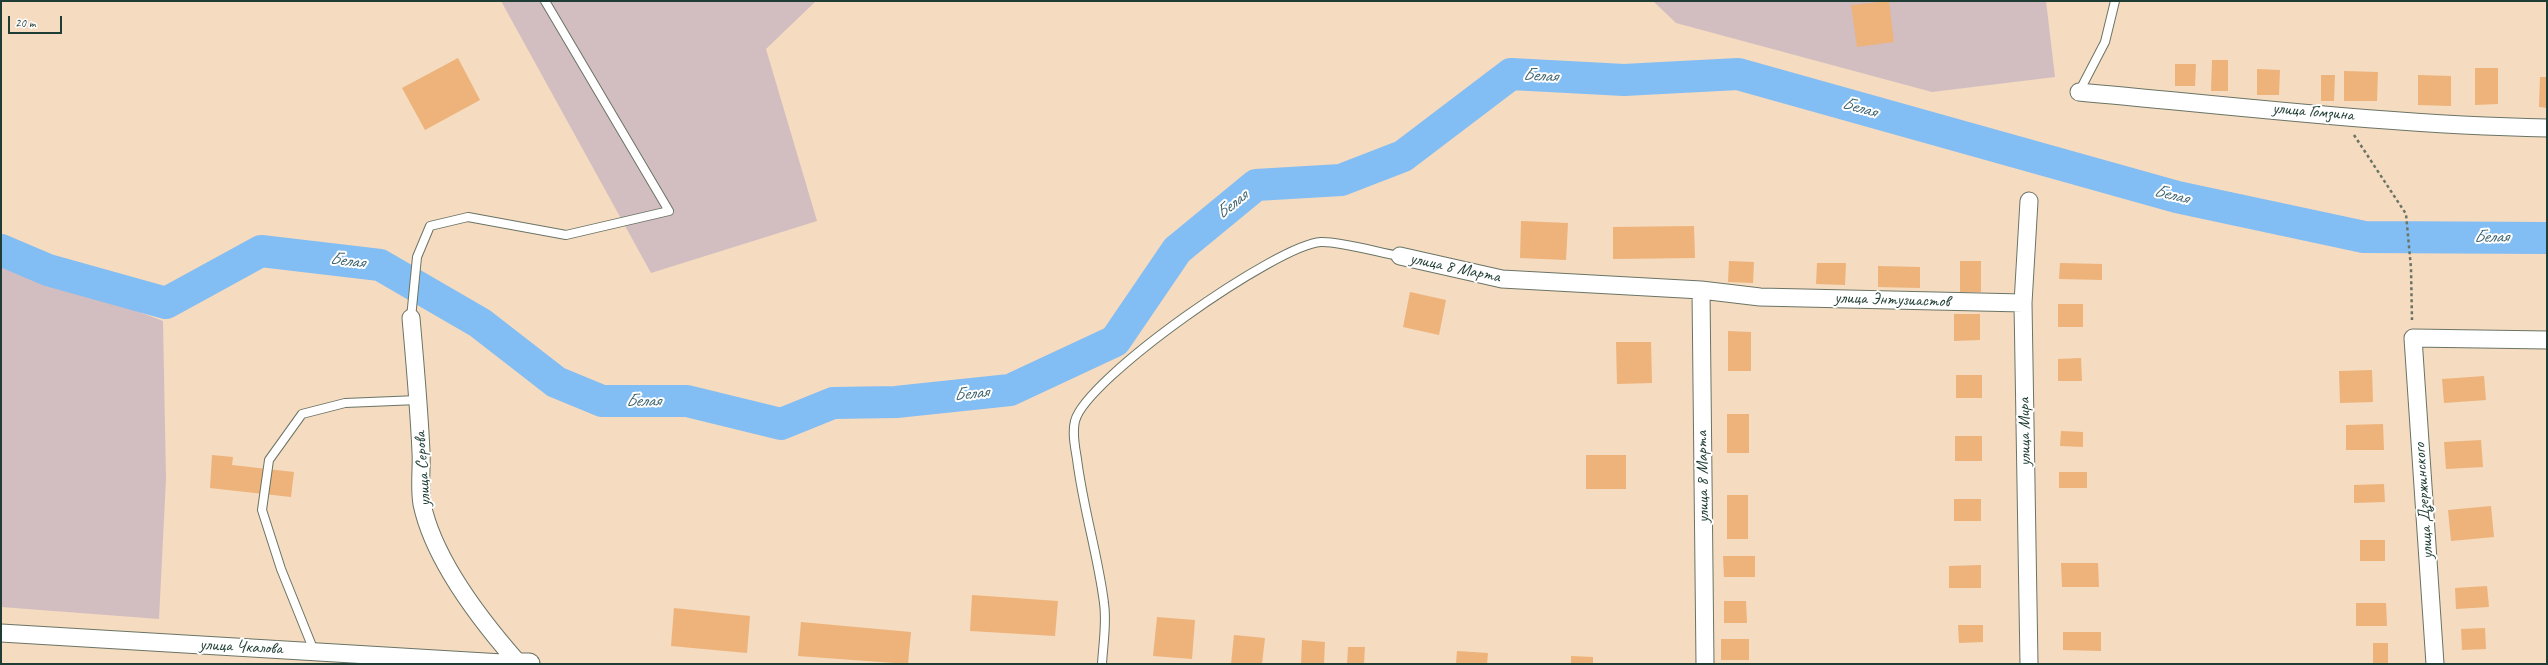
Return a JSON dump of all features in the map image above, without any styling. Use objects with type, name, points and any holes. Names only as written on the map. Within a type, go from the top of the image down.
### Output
[{"type":"street","name":"улица Гомзина","points":[[2079,92],[2340,115],[2501,127],[2547,128]]},
{"type":"street","name":"улица Мира","points":[[2029,201],[2023,303],[2029,664]]},
{"type":"street","name":"улица 8 Марта","points":[[1400,256],[1502,279],[1702,290],[1760,296]]},
{"type":"street","name":"улица 8 Марта","points":[[1702,290],[1705,664]]},
{"type":"street","name":"улица Энтузиастов","points":[[1760,296],[2023,303]]},
{"type":"street","name":"улица Серова","points":[[411,318],[418,400],[422,503],[431,531],[456,580],[490,629],[519,664]]},
{"type":"street","points":[[2413,338],[2547,340]]},
{"type":"street","name":"улица Дзержинского","points":[[2413,338],[2436,664]]},
{"type":"street","name":"улица Чкалова","points":[[1,633],[529,664]]},
{"type":"lane","points":[[411,318],[417,257],[430,226],[468,217],[566,236],[669,211],[545,1]]},
{"type":"lane","points":[[2079,92],[2105,42],[2115,1]]},
{"type":"lane","points":[[1102,664],[1105,605],[1079,480],[1074,440],[1075,420],[1092,393],[1141,348],[1253,272],[1302,246],[1322,242],[1400,256]]},
{"type":"lane","points":[[314,651],[280,569],[262,510],[269,460],[302,414],[345,403],[418,400]]},
{"type":"path","points":[[2340,115],[2406,214],[2411,268],[2413,338]]},
{"type":"shaded area","points":[[501,1],[816,1],[766,49],[817,221],[651,273]]},
{"type":"shaded area","points":[[1653,1],[2046,1],[2055,77],[1932,92],[1676,23]]},
{"type":"shaded area","points":[[1,259],[163,321],[166,479],[159,619],[1,607]]},
{"type":"building","points":[[1889,1],[1894,42],[1857,47],[1851,5]]},
{"type":"building","points":[[458,58],[480,100],[425,130],[402,88]]},
{"type":"building","points":[[2212,60],[2228,60],[2228,91],[2211,91]]},
{"type":"building","points":[[2175,64],[2196,64],[2195,86],[2175,86]]},
{"type":"building","points":[[2475,68],[2498,68],[2498,104],[2475,105]]},
{"type":"building","points":[[2257,69],[2280,70],[2279,95],[2257,95]]},
{"type":"building","points":[[2344,71],[2378,72],[2377,101],[2344,101]]},
{"type":"building","points":[[2321,75],[2335,75],[2334,101],[2321,101]]},
{"type":"building","points":[[2418,75],[2451,76],[2451,106],[2418,105]]},
{"type":"building","points":[[2540,77],[2547,77],[2547,108],[2539,107]]},
{"type":"building","points":[[1521,221],[1568,223],[1566,260],[1520,258]]},
{"type":"building","points":[[1694,226],[1695,258],[1613,259],[1613,227]]},
{"type":"building","points":[[1729,261],[1754,262],[1753,283],[1728,282]]},
{"type":"building","points":[[1960,261],[1981,261],[1981,292],[1960,292]]},
{"type":"building","points":[[1817,263],[1846,263],[1845,285],[1816,284]]},
{"type":"building","points":[[2060,263],[2102,264],[2102,280],[2059,279]]},
{"type":"building","points":[[1878,266],[1920,267],[1920,288],[1878,287]]},
{"type":"building","points":[[1410,292],[1446,300],[1439,335],[1403,327]]},
{"type":"building","points":[[2058,304],[2083,304],[2083,327],[2058,327]]},
{"type":"building","points":[[1954,314],[1980,314],[1980,340],[1954,341]]},
{"type":"building","points":[[1728,331],[1751,332],[1751,371],[1728,371]]},
{"type":"building","points":[[1616,342],[1651,342],[1652,383],[1617,384]]},
{"type":"building","points":[[2081,358],[2082,381],[2058,381],[2058,359]]},
{"type":"building","points":[[2372,370],[2373,402],[2340,403],[2339,371]]},
{"type":"building","points":[[1956,375],[1982,375],[1982,398],[1956,398]]},
{"type":"building","points":[[2484,376],[2486,400],[2444,403],[2442,379]]},
{"type":"building","points":[[1727,414],[1749,414],[1749,453],[1727,453]]},
{"type":"building","points":[[2383,424],[2384,450],[2346,450],[2346,425]]},
{"type":"building","points":[[2061,431],[2083,432],[2083,447],[2060,446]]},
{"type":"building","points":[[1955,436],[1982,436],[1982,461],[1955,461]]},
{"type":"building","points":[[2481,440],[2483,467],[2446,469],[2444,442]]},
{"type":"building","points":[[212,455],[233,457],[232,465],[294,472],[291,497],[210,488]]},
{"type":"building","points":[[1586,455],[1626,455],[1626,489],[1586,489]]},
{"type":"building","points":[[2059,472],[2087,472],[2087,488],[2059,488]]},
{"type":"building","points":[[2384,484],[2385,502],[2354,503],[2354,485]]},
{"type":"building","points":[[1727,495],[1748,495],[1748,539],[1727,539]]},
{"type":"building","points":[[1954,499],[1981,499],[1981,521],[1954,521]]},
{"type":"building","points":[[2491,506],[2494,537],[2451,541],[2448,510]]},
{"type":"building","points":[[2360,540],[2385,540],[2385,561],[2360,561]]},
{"type":"building","points":[[1723,556],[1755,556],[1755,577],[1724,577]]},
{"type":"building","points":[[2061,563],[2098,563],[2099,587],[2062,587]]},
{"type":"building","points":[[1981,565],[1981,588],[1949,588],[1949,566]]},
{"type":"building","points":[[2487,586],[2489,607],[2456,609],[2455,588]]},
{"type":"building","points":[[972,595],[1058,601],[1055,636],[970,631]]},
{"type":"building","points":[[1724,601],[1746,601],[1747,623],[1724,623]]},
{"type":"building","points":[[2356,603],[2386,603],[2387,626],[2356,626]]},
{"type":"building","points":[[674,608],[750,616],[747,653],[671,646]]},
{"type":"building","points":[[1157,617],[1195,620],[1192,659],[1153,656]]},
{"type":"building","points":[[801,622],[911,632],[908,664],[798,656]]},
{"type":"building","points":[[1958,625],[1983,625],[1983,642],[1959,643]]},
{"type":"building","points":[[2485,628],[2486,649],[2462,650],[2461,629]]},
{"type":"building","points":[[2063,632],[2101,632],[2101,651],[2063,650]]},
{"type":"building","points":[[1234,635],[1265,638],[1262,664],[1231,664]]},
{"type":"building","points":[[1721,639],[1749,639],[1749,660],[1721,660]]},
{"type":"building","points":[[1302,640],[1325,642],[1324,664],[1301,664]]},
{"type":"building","points":[[2373,643],[2388,643],[2388,663],[2373,663]]},
{"type":"building","points":[[1348,647],[1365,647],[1364,664],[1347,664]]},
{"type":"building","points":[[1457,651],[1488,653],[1487,664],[1456,664]]},
{"type":"building","points":[[1571,656],[1593,657],[1593,664],[1571,664]]},
{"type":"waterway","name":"Белая","points":[[1,250],[48,270],[166,303],[261,251],[380,265],[480,323],[556,382],[602,401],[687,401],[781,424],[833,403],[896,402],[1010,390],[1115,341],[1177,250],[1256,185],[1341,180],[1403,156],[1511,74],[1624,80],[1738,74],[2177,197],[2364,237],[2547,238]]}]
